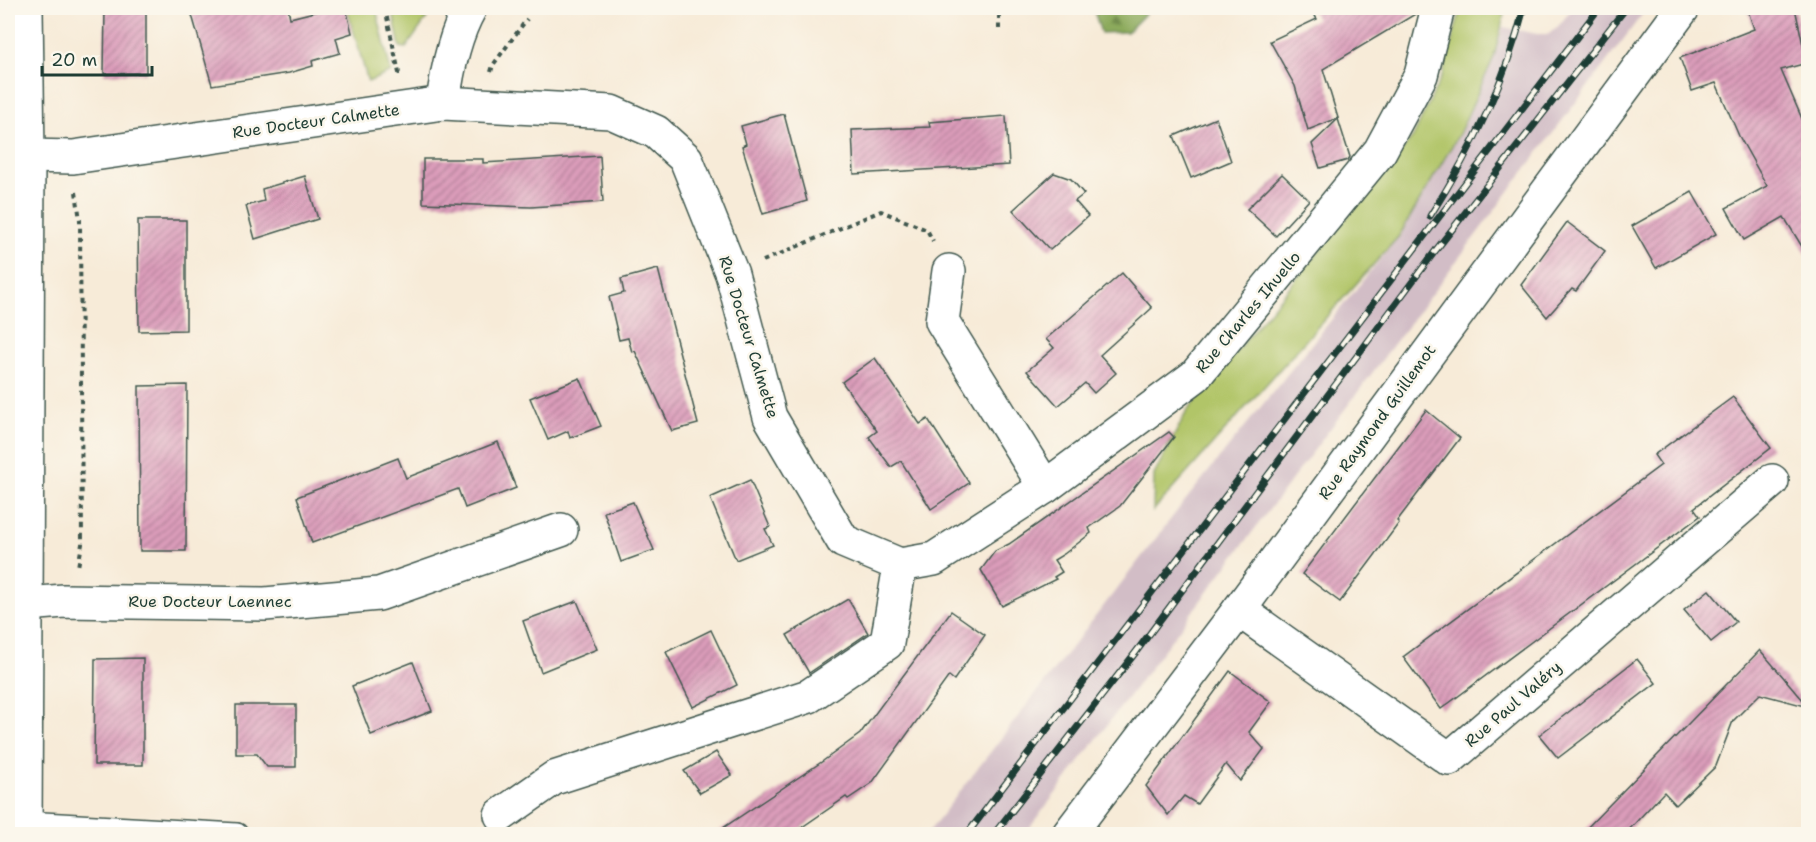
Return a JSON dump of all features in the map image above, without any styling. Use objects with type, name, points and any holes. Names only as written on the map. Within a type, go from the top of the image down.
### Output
[{"type":"street","points":[[25,828],[28,156],[26,8]]},
{"type":"street","points":[[445,88],[464,18],[470,8]]},
{"type":"street","name":"Rue Charles Ihuello","points":[[900,565],[934,559],[1045,487],[1195,376],[1380,152],[1421,75],[1438,8]]},
{"type":"street","name":"Rue Raymond Guillemot","points":[[1069,834],[1239,610],[1683,8]]},
{"type":"street","name":"Rue Docteur Calmette","points":[[28,156],[73,157],[445,88],[484,105],[611,112],[656,132],[686,159],[732,274],[770,417],[843,541],[900,565]]},
{"type":"street","points":[[949,271],[942,321],[1045,487]]},
{"type":"street","name":"Rue Paul Valéry","points":[[1239,610],[1449,759],[1772,481]]},
{"type":"street","name":"Rue Docteur Laennec","points":[[27,604],[64,601],[265,604],[379,594],[561,530]]},
{"type":"street","points":[[501,815],[554,778],[809,696],[887,643],[900,565]]},
{"type":"lane","points":[[25,828],[237,834]]},
{"type":"path","points":[[385,8],[399,73],[445,88]]},
{"type":"path","points":[[999,8],[999,29]]},
{"type":"path","points":[[484,105],[493,65],[527,19]]},
{"type":"path","points":[[64,601],[78,566],[82,544],[80,220],[73,157]]},
{"type":"path","points":[[732,274],[881,211],[927,230],[949,271]]},
{"type":"shaded area","points":[[1573,8],[1647,8],[1025,834],[927,834],[1184,502],[1399,236],[1459,134],[1494,57],[1503,27],[1547,34],[1556,29]]},
{"type":"green space","points":[[347,8],[376,8],[391,72],[368,82]]},
{"type":"green space","points":[[392,8],[413,8],[427,18],[406,48],[400,47]]},
{"type":"green space","points":[[1093,8],[1151,8],[1127,32],[1101,33]]},
{"type":"green space","points":[[1461,8],[1506,8],[1494,57],[1459,134],[1399,236],[1153,511],[1154,475],[1187,411],[1413,137],[1443,73]]},
{"type":"building","points":[[105,8],[146,8],[146,73],[104,74]]},
{"type":"building","points":[[190,8],[288,8],[290,18],[330,8],[346,8],[352,33],[336,38],[340,53],[312,61],[313,66],[289,73],[212,85]]},
{"type":"building","points":[[1310,8],[1419,8],[1417,13],[1323,69],[1338,118],[1308,130],[1295,86],[1270,41],[1317,19]]},
{"type":"building","points":[[1747,8],[1795,8],[1807,63],[1781,70],[1809,135],[1809,258],[1784,217],[1744,240],[1726,208],[1767,186],[1739,136],[1716,83],[1692,91],[1680,58],[1754,29]]},
{"type":"building","points":[[784,114],[807,201],[763,214],[742,146],[746,144],[741,126]]},
{"type":"building","points":[[1006,116],[1009,165],[854,174],[852,130],[930,127],[929,122]]},
{"type":"building","points":[[1216,118],[1231,161],[1191,178],[1174,136]]},
{"type":"building","points":[[1338,119],[1350,157],[1348,160],[1320,168],[1312,144]]},
{"type":"building","points":[[600,156],[603,202],[531,207],[423,203],[423,159],[483,159],[483,163]]},
{"type":"building","points":[[1054,173],[1071,179],[1084,194],[1075,201],[1088,216],[1050,250],[1013,210]]},
{"type":"building","points":[[1282,174],[1309,200],[1276,236],[1247,209]]},
{"type":"building","points":[[305,176],[318,219],[255,239],[246,206],[264,201],[262,189]]},
{"type":"building","points":[[1692,192],[1716,234],[1656,268],[1632,226]]},
{"type":"building","points":[[138,220],[186,220],[186,330],[139,331]]},
{"type":"building","points":[[1567,222],[1605,251],[1576,291],[1572,289],[1547,317],[1521,285]]},
{"type":"building","points":[[658,269],[698,424],[672,431],[635,351],[632,352],[628,338],[619,340],[609,297],[624,293],[621,279]]},
{"type":"building","points":[[1122,273],[1152,308],[1100,355],[1116,373],[1094,393],[1085,383],[1058,406],[1027,371],[1054,348],[1046,339]]},
{"type":"building","points":[[875,358],[920,424],[928,419],[969,483],[931,509],[901,461],[891,467],[869,437],[877,431],[842,382]]},
{"type":"building","points":[[580,378],[601,426],[570,438],[568,431],[548,440],[530,398]]},
{"type":"building","points":[[187,385],[186,551],[140,551],[139,386]]},
{"type":"building","points":[[1733,397],[1771,448],[1694,508],[1700,516],[1441,709],[1403,657],[1661,465],[1654,455]]},
{"type":"building","points":[[1426,410],[1460,438],[1397,521],[1399,523],[1340,602],[1302,574]]},
{"type":"building","points":[[1169,432],[1174,437],[1120,506],[1089,528],[1091,533],[1054,560],[1062,572],[1054,577],[1056,579],[1002,606],[981,570],[995,551],[1009,544]]},
{"type":"building","points":[[498,442],[516,488],[465,508],[458,489],[312,543],[297,497],[398,458],[406,478]]},
{"type":"building","points":[[750,480],[770,527],[765,529],[773,545],[736,560],[710,498]]},
{"type":"building","points":[[633,502],[654,550],[621,562],[604,512]]},
{"type":"building","points":[[1709,590],[1736,622],[1711,642],[1684,610]]},
{"type":"building","points":[[848,599],[868,633],[809,673],[787,635]]},
{"type":"building","points":[[577,601],[597,649],[541,672],[523,621]]},
{"type":"building","points":[[951,611],[985,635],[954,680],[949,676],[872,783],[848,799],[846,797],[792,834],[714,834],[860,734]]},
{"type":"building","points":[[711,630],[737,685],[693,707],[666,652]]},
{"type":"building","points":[[1760,650],[1809,707],[1760,694],[1733,721],[1716,766],[1676,805],[1664,792],[1625,834],[1581,834]]},
{"type":"building","points":[[143,658],[143,765],[94,765],[95,659]]},
{"type":"building","points":[[1637,659],[1656,683],[1558,758],[1539,735]]},
{"type":"building","points":[[413,662],[432,711],[371,735],[352,686]]},
{"type":"building","points":[[1230,671],[1271,702],[1249,732],[1264,749],[1240,781],[1226,764],[1197,804],[1184,796],[1168,815],[1146,786]]},
{"type":"building","points":[[236,705],[296,705],[296,767],[267,767],[257,754],[236,754]]},
{"type":"building","points":[[716,752],[732,775],[700,793],[684,771]]},
{"type":"railway","points":[[1430,216],[1473,142],[1485,116],[1507,63],[1524,8]]},
{"type":"railway","points":[[967,834],[1599,8]]},
{"type":"railway","points":[[994,834],[1136,652],[1436,250],[1626,8]]}]
